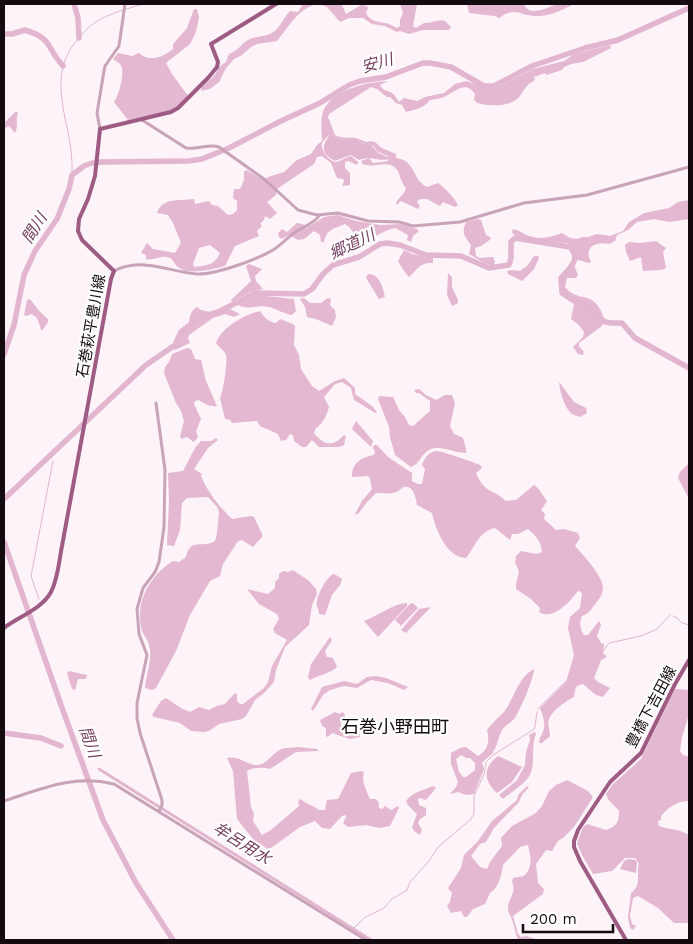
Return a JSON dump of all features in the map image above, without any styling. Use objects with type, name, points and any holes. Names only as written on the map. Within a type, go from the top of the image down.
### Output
[{"type":"main road","points":[[100,129],[171,112],[184,103],[217,67],[218,62],[211,44],[276,4]]},
{"type":"main road","name":"石巻萩平豊川線","points":[[4,628],[35,608],[48,596],[54,585],[114,271],[82,240],[78,231],[79,219],[88,199],[96,166],[100,129]]},
{"type":"main road","name":"豊橋下吉田線","points":[[626,940],[580,861],[574,848],[574,841],[578,830],[605,789],[641,753],[689,660]]},
{"type":"street","points":[[100,129],[97,113],[104,71],[119,46],[125,4]]},
{"type":"street","points":[[142,120],[186,148],[192,149],[213,145],[220,148],[269,183],[295,208],[320,216],[338,214],[368,221],[399,222],[413,226],[460,222],[524,203],[587,195],[689,167]]},
{"type":"street","points":[[114,271],[132,264],[195,274],[219,271],[268,253],[320,216]]},
{"type":"street","points":[[156,403],[164,470],[164,527],[159,562],[155,572],[143,588],[137,609],[139,634],[147,655],[136,712],[140,733],[162,800],[160,809]]},
{"type":"street","points":[[4,801],[58,783],[98,782],[119,787],[160,809],[366,940]]},
{"type":"shaded area","points":[[303,4],[318,4],[305,9],[277,41],[257,44],[234,59],[226,68],[219,82],[210,89],[201,91],[202,87],[214,76],[219,67],[226,62],[229,54],[248,40],[272,33],[290,11],[298,12]]},
{"type":"shaded area","points":[[320,4],[340,4],[346,14],[361,5],[367,6],[366,13],[370,19],[397,28],[400,26],[403,13],[400,4],[417,4],[413,26],[416,28],[424,23],[440,20],[445,21],[451,27],[449,30],[423,30],[409,34],[372,24],[363,18],[349,18],[340,22],[327,7]]},
{"type":"shaded area","points":[[467,4],[524,4],[527,8],[535,11],[556,5],[573,4],[560,11],[540,16],[530,16],[514,12],[499,18],[469,13]]},
{"type":"shaded area","points":[[194,9],[197,9],[199,17],[196,32],[190,44],[166,63],[188,96],[183,102],[169,111],[128,120],[114,102],[120,89],[122,67],[113,59],[118,53],[132,56],[139,53],[147,58],[156,58],[165,54],[173,49],[173,44],[187,28]]},
{"type":"shaded area","points":[[610,45],[611,48],[583,62],[564,67],[562,70],[534,77],[535,80],[527,86],[515,101],[505,105],[477,103],[474,100],[475,94],[472,90],[465,87],[442,98],[430,100],[422,107],[406,112],[402,105],[371,87],[329,114],[328,117],[335,135],[343,138],[357,138],[366,142],[373,141],[381,148],[396,154],[396,158],[403,160],[411,166],[422,184],[427,187],[438,183],[444,188],[458,205],[455,207],[443,202],[440,206],[427,199],[420,199],[417,202],[420,206],[418,209],[401,201],[397,205],[396,203],[406,188],[397,170],[390,165],[367,165],[361,161],[369,158],[373,163],[388,161],[388,156],[378,152],[373,146],[362,143],[358,139],[343,140],[330,134],[322,146],[328,158],[336,162],[351,156],[358,162],[357,165],[348,161],[345,162],[345,168],[350,173],[350,185],[342,186],[344,181],[337,178],[331,163],[322,156],[317,157],[314,164],[277,189],[276,195],[267,202],[277,213],[270,219],[265,216],[260,224],[262,226],[257,231],[259,236],[235,246],[225,266],[201,271],[188,271],[182,270],[168,257],[146,259],[146,255],[141,253],[147,243],[153,249],[175,253],[181,243],[168,215],[157,213],[163,204],[178,200],[194,199],[195,204],[209,201],[228,215],[233,214],[237,210],[237,201],[233,198],[234,189],[240,189],[246,170],[264,180],[284,172],[297,160],[311,154],[322,141],[322,114],[326,106],[331,100],[346,90],[388,81],[380,85],[381,87],[393,94],[399,102],[404,98],[417,101],[425,97],[444,93],[455,84],[466,81],[487,88],[498,87],[533,69],[564,61],[574,54]],"holes":[[[210,245],[220,253],[216,260],[210,264],[194,267],[193,264],[199,248]]]},
{"type":"shaded area","points":[[16,111],[18,113],[15,133],[9,126],[5,128],[4,123]]},
{"type":"shaded area","points":[[330,134],[343,140],[358,139],[362,143],[371,145],[378,153],[389,159],[367,158],[359,160],[351,155],[335,161],[327,155],[324,149],[325,142]]},
{"type":"shaded area","points":[[689,200],[689,219],[669,222],[654,219],[637,222],[628,230],[617,235],[615,241],[609,244],[600,243],[592,246],[589,252],[591,262],[589,263],[575,259],[572,246],[567,243],[548,242],[514,235],[512,232],[513,229],[538,238],[562,233],[570,238],[577,239],[597,234],[610,236],[623,231],[629,222],[644,213],[669,208],[678,202]]},
{"type":"shaded area","points":[[338,215],[356,221],[380,225],[400,224],[419,231],[413,236],[411,242],[407,240],[408,235],[395,228],[361,242],[345,224],[329,232],[324,242],[321,242],[320,235],[314,231],[304,239],[298,240],[289,235],[282,239],[279,237],[278,233],[282,229],[287,232],[297,223],[303,224],[306,228],[324,217]]},
{"type":"shaded area","points":[[481,220],[486,235],[491,239],[475,248],[476,256],[479,258],[493,257],[495,262],[493,266],[469,254],[471,245],[464,235],[464,229],[466,222]]},
{"type":"shaded area","points":[[656,241],[666,248],[663,252],[666,268],[643,271],[641,257],[630,261],[625,245],[629,242]]},
{"type":"shaded area","points":[[404,250],[412,254],[433,258],[433,263],[422,265],[409,277],[398,261]]},
{"type":"shaded area","points":[[534,256],[539,258],[534,269],[522,281],[508,274],[507,271],[520,271],[527,266]]},
{"type":"shaded area","points":[[249,264],[262,269],[255,276],[256,281],[263,289],[251,292],[232,302],[231,300],[251,281],[246,266]]},
{"type":"shaded area","points":[[570,265],[574,265],[578,275],[576,278],[567,278],[565,287],[575,295],[596,303],[604,319],[602,326],[579,343],[584,352],[583,355],[578,354],[573,347],[583,337],[584,332],[571,319],[574,304],[563,296],[559,286],[559,276]]},
{"type":"shaded area","points":[[448,273],[452,277],[452,287],[458,300],[458,303],[452,306],[447,295]]},
{"type":"shaded area","points":[[368,274],[378,279],[385,297],[379,299],[366,278]]},
{"type":"shaded area","points":[[256,295],[294,299],[296,311],[292,315],[269,307],[243,307],[238,305]]},
{"type":"shaded area","points":[[304,298],[310,303],[321,303],[328,298],[331,299],[330,305],[335,310],[336,317],[332,326],[307,317],[305,307],[300,299]]},
{"type":"shaded area","points":[[30,299],[48,319],[42,331],[36,317],[31,314],[24,315],[27,300]]},
{"type":"shaded area","points":[[197,307],[210,312],[212,315],[230,309],[240,314],[234,317],[225,314],[213,318],[189,335],[190,343],[175,350],[173,349],[189,326],[190,315]]},
{"type":"shaded area","points":[[260,311],[270,321],[276,323],[280,319],[295,326],[294,345],[299,355],[301,369],[312,386],[319,391],[344,378],[355,388],[355,394],[377,412],[375,413],[354,400],[351,388],[342,382],[335,384],[324,397],[329,407],[324,419],[314,433],[325,443],[336,442],[344,435],[346,436],[344,445],[339,447],[319,447],[312,440],[306,447],[302,447],[294,441],[293,435],[290,434],[286,440],[281,441],[278,434],[260,426],[257,421],[232,423],[230,420],[225,419],[220,398],[226,370],[226,355],[216,343],[223,332],[234,322]]},
{"type":"shaded area","points":[[187,348],[191,349],[195,359],[201,360],[206,381],[217,406],[208,405],[199,400],[195,401],[194,404],[201,419],[196,431],[198,437],[194,442],[187,437],[182,439],[180,437],[184,421],[164,373],[172,354]]},
{"type":"shaded area","points":[[559,382],[574,402],[586,408],[587,413],[580,417],[569,411],[563,399]]},
{"type":"shaded area","points":[[419,389],[436,400],[445,395],[452,395],[455,403],[450,426],[454,434],[463,438],[466,453],[433,448],[426,452],[411,467],[395,455],[389,427],[378,399],[379,396],[393,397],[409,425],[413,426],[430,411],[430,401],[414,390]]},
{"type":"shaded area","points":[[356,421],[373,441],[371,447],[352,429]]},
{"type":"shaded area","points":[[216,438],[218,440],[208,448],[194,469],[202,474],[201,476],[210,494],[232,519],[254,517],[262,537],[253,547],[242,540],[238,541],[223,564],[220,576],[210,581],[190,615],[176,651],[156,688],[152,690],[145,688],[150,650],[140,621],[142,600],[151,582],[165,567],[173,561],[179,562],[186,557],[190,547],[215,541],[219,512],[208,497],[187,498],[182,503],[180,530],[174,546],[167,545],[168,473],[183,471],[195,448],[201,441],[211,441]]},
{"type":"shaded area","points":[[374,445],[377,445],[388,457],[412,473],[412,481],[418,484],[422,484],[425,469],[422,465],[424,460],[429,454],[440,451],[480,465],[482,468],[476,473],[479,480],[486,488],[506,501],[516,500],[534,485],[547,501],[541,510],[545,514],[544,519],[556,530],[564,529],[578,533],[580,538],[575,546],[597,572],[603,589],[601,596],[592,609],[582,616],[580,621],[581,628],[584,635],[588,635],[599,621],[601,625],[597,636],[601,643],[604,644],[603,653],[607,657],[601,660],[594,678],[610,688],[603,697],[596,695],[583,684],[577,686],[574,697],[560,706],[549,719],[550,736],[542,743],[539,742],[544,722],[540,708],[566,682],[574,655],[568,628],[570,617],[580,608],[582,593],[577,592],[570,601],[555,612],[544,614],[539,612],[540,608],[531,599],[516,589],[519,573],[515,563],[516,556],[521,551],[536,554],[542,552],[536,536],[528,529],[518,534],[512,534],[510,540],[495,528],[489,530],[481,536],[466,558],[453,553],[443,542],[432,513],[417,505],[414,493],[410,488],[404,487],[393,493],[376,493],[358,514],[355,514],[362,501],[372,489],[368,476],[352,477],[353,468],[361,460],[374,455]]},
{"type":"shaded area","points":[[689,463],[689,499],[678,478],[680,472]]},
{"type":"shaded area","points":[[293,570],[309,581],[316,589],[317,594],[312,605],[309,625],[285,647],[276,670],[274,682],[255,700],[246,716],[242,719],[219,724],[204,732],[191,731],[180,723],[154,717],[152,715],[161,701],[166,698],[190,712],[199,707],[209,710],[225,704],[235,693],[237,694],[237,701],[243,704],[264,688],[268,682],[272,666],[287,640],[275,633],[273,629],[279,619],[277,614],[259,604],[247,589],[268,594],[275,588],[275,582],[279,578],[279,574],[283,571]]},
{"type":"shaded area","points":[[333,574],[342,579],[340,585],[332,595],[325,615],[319,614],[317,602],[319,593]]},
{"type":"shaded area","points":[[407,603],[407,606],[378,637],[364,621],[396,606]]},
{"type":"shaded area","points":[[413,603],[418,608],[401,626],[395,620]]},
{"type":"shaded area","points":[[431,607],[406,633],[401,630],[419,609]]},
{"type":"shaded area","points":[[330,637],[332,640],[325,651],[327,657],[333,658],[337,667],[310,680],[308,677],[311,664]]},
{"type":"shaded area","points":[[534,669],[523,702],[514,719],[502,730],[492,753],[482,763],[484,769],[474,794],[466,795],[458,792],[450,794],[458,782],[451,764],[451,753],[466,747],[478,756],[484,751],[488,742],[487,730],[508,707],[520,683]],"holes":[[[461,755],[470,758],[475,763],[475,770],[466,777],[463,777],[459,772],[456,759]]]},
{"type":"shaded area","points":[[69,671],[87,675],[86,679],[78,679],[75,690],[72,689],[67,673]]},
{"type":"shaded area","points":[[376,676],[408,687],[404,690],[388,683],[371,680],[357,688],[344,686],[330,690],[323,695],[313,711],[311,709],[322,687],[344,681],[357,684],[367,677]]},
{"type":"shaded area","points":[[675,689],[689,690],[689,714],[680,751],[683,755],[689,757],[689,801],[674,805],[658,821],[659,826],[689,835],[689,923],[674,923],[658,908],[638,896],[633,898],[630,916],[632,924],[636,926],[633,930],[630,928],[628,917],[631,893],[638,883],[639,864],[635,858],[625,858],[612,871],[593,874],[577,843],[583,827],[587,824],[606,830],[617,823],[619,811],[606,794],[612,785],[641,759]]},
{"type":"shaded area","points":[[335,712],[339,714],[343,712],[345,715],[345,720],[341,723],[341,727],[351,733],[359,733],[360,737],[350,739],[332,733],[328,737],[326,736],[326,728],[322,726],[320,720]]},
{"type":"shaded area","points":[[535,732],[531,773],[523,783],[503,799],[499,795],[517,780],[525,765],[526,752],[530,740],[529,735]]},
{"type":"shaded area","points":[[298,747],[317,749],[319,751],[296,752],[270,769],[258,768],[247,771],[251,807],[254,814],[253,821],[262,835],[271,830],[299,806],[298,801],[301,799],[319,810],[325,810],[327,800],[338,799],[351,773],[362,771],[370,799],[376,799],[379,803],[379,808],[382,809],[385,806],[391,810],[398,806],[399,808],[390,826],[379,828],[366,825],[348,827],[343,823],[345,815],[330,829],[322,828],[315,821],[300,827],[271,848],[267,849],[257,844],[237,819],[233,771],[227,758],[232,757],[258,765],[264,763],[280,750]]},
{"type":"shaded area","points":[[498,756],[522,767],[512,782],[497,793],[489,784],[487,770],[489,765]]},
{"type":"shaded area","points":[[567,780],[588,791],[593,797],[574,827],[558,841],[552,851],[546,850],[536,864],[538,883],[544,889],[543,894],[513,916],[518,934],[521,937],[526,936],[538,940],[518,940],[508,911],[508,905],[513,893],[513,878],[524,876],[529,868],[528,845],[520,847],[503,865],[501,877],[485,904],[473,909],[467,917],[464,917],[461,911],[451,913],[447,906],[452,893],[448,888],[461,868],[464,855],[478,841],[492,821],[517,800],[518,795],[527,786],[529,787],[519,802],[494,828],[486,842],[480,844],[471,856],[480,867],[487,869],[502,846],[501,838],[512,826],[536,813],[542,806],[549,791]]},
{"type":"shaded area","points":[[433,786],[436,788],[426,800],[418,799],[419,805],[426,808],[426,815],[418,823],[422,830],[420,835],[412,827],[417,814],[406,801],[415,793]]},
{"type":"shaded area","points":[[629,859],[637,862],[636,873],[620,869],[624,861]]},
{"type":"waterway","points":[[74,4],[78,18],[79,38]]},
{"type":"waterway","points":[[72,175],[71,153],[61,85],[63,66],[67,56],[79,38],[93,24],[113,14],[143,4]]},
{"type":"waterway","name":"安川","points":[[4,354],[14,325],[24,275],[35,251],[57,219],[69,189],[72,175],[84,166],[101,162],[188,161],[202,159],[229,148],[320,103],[349,85],[360,81],[386,77],[423,63],[451,67],[484,86],[494,86],[532,66],[585,48],[618,40],[689,8]]},
{"type":"waterway","points":[[4,34],[25,30],[34,33],[45,41],[63,66]]},
{"type":"waterway","name":"郷道川","points":[[4,499],[146,365],[175,345],[181,332],[199,318],[220,311],[256,293],[304,294],[312,289],[323,274],[333,265],[359,257],[380,244],[400,245],[426,255],[461,256],[489,268],[509,265],[511,242],[515,238],[570,247],[575,260],[561,278],[562,293],[581,304],[605,322],[622,323],[635,338],[689,368]]},
{"type":"waterway","points":[[39,599],[31,576],[53,461]]},
{"type":"waterway","name":"間川","points":[[4,542],[103,820],[136,883],[173,940]]},
{"type":"waterway","points":[[538,709],[565,682],[593,667],[609,643],[641,636],[657,629],[670,615]]},
{"type":"waterway","points":[[673,616],[682,623],[689,625]]},
{"type":"waterway","points":[[353,929],[364,918],[384,908],[392,899],[407,890],[410,882],[429,861],[438,847],[470,820],[474,814],[474,796],[484,774],[486,762],[493,755],[533,730],[537,712]]},
{"type":"waterway","name":"牟呂用水","points":[[4,733],[41,738],[61,746]]},
{"type":"waterway","name":"牟呂用水","points":[[99,769],[371,940]]},
{"type":"district","name":"石巻小野田町","points":[[395,726]]}]
